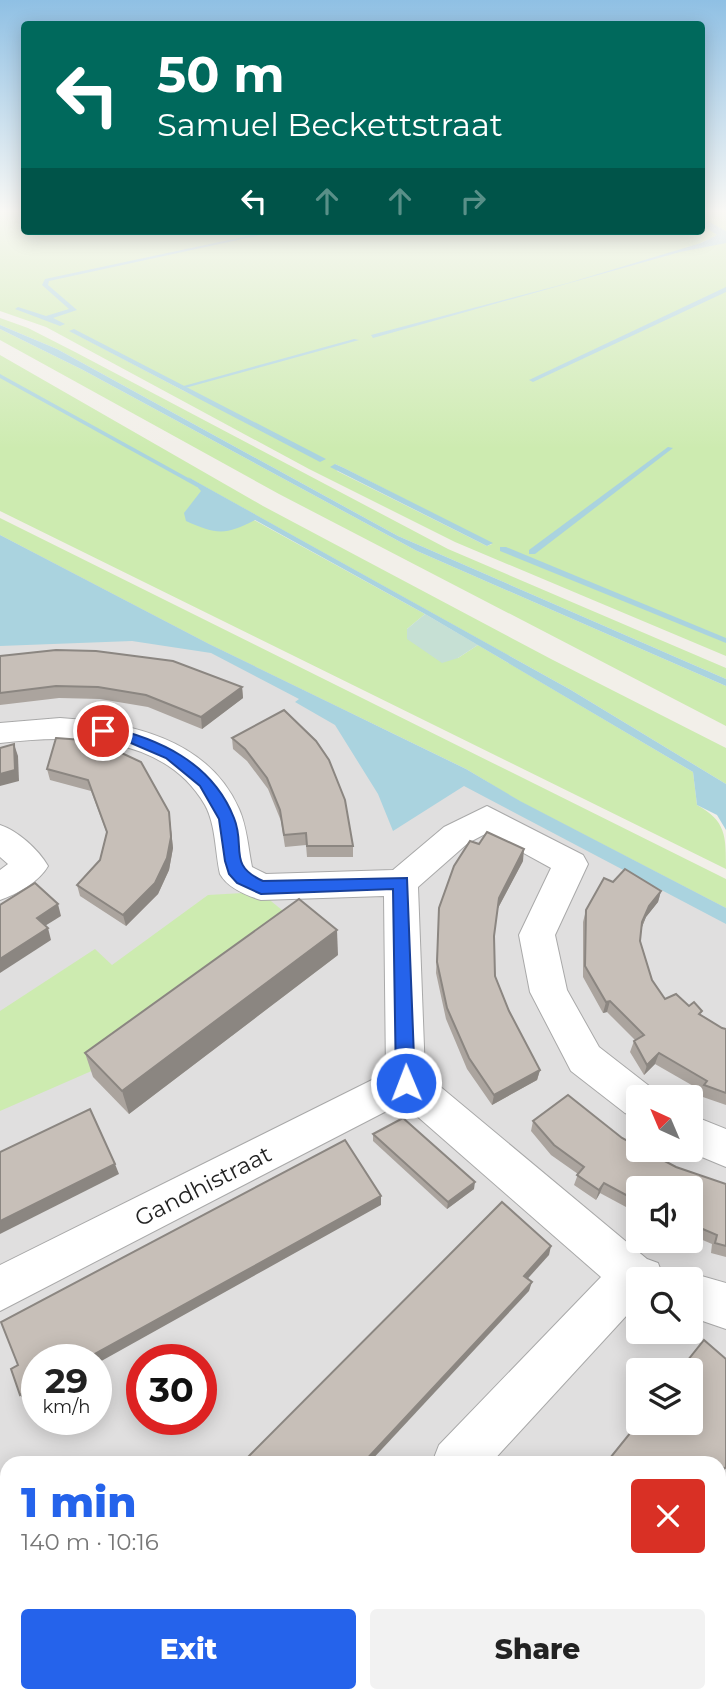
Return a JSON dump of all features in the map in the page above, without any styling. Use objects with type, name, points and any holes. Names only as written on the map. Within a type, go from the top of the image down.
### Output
[{"type":"street","points":[[0,733],[50,727],[103,731],[128,736],[172,755],[206,783],[218,800],[232,840],[237,874],[261,887],[401,883],[456,835],[487,818],[571,864],[537,936],[549,992],[585,1059],[626,1091]]},
{"type":"street","points":[[0,837],[32,866],[0,887]]},
{"type":"street","points":[[401,883],[406,1083],[626,1269]]},
{"type":"street","name":"Gandhistraat","points":[[0,1289],[406,1083]]},
{"type":"street","points":[[704,1139],[726,1148]]},
{"type":"street","points":[[464,1456],[626,1289]]},
{"type":"street","points":[[703,1299],[726,1306]]},
{"type":"shaded area","points":[[0,535],[726,903],[726,1456],[0,1456]]},
{"type":"green space","points":[[0,290],[726,290],[726,656],[455,542],[309,469],[46,327],[0,311]],"holes":[[[70,331],[325,459],[184,391]],[[335,464],[492,544],[487,546],[337,471]]]},
{"type":"green space","points":[[0,318],[28,328],[77,353],[448,549],[726,668],[726,679],[398,536],[57,349],[0,325]]},
{"type":"green space","points":[[0,329],[83,370],[417,551],[726,686],[726,726],[279,494],[0,340]]},
{"type":"green space","points":[[0,355],[263,506],[551,659],[726,748],[726,784],[571,690],[191,479],[203,492],[425,614],[407,629],[458,658],[478,645],[693,772],[697,805],[714,817],[722,830],[726,847],[726,869],[0,511]]},
{"type":"green space","points":[[0,518],[726,879],[726,908],[519,801],[466,769],[209,644],[0,535]]},
{"type":"green space","points":[[425,614],[478,645],[458,658],[442,663],[407,639],[407,629]]},
{"type":"green space","points":[[260,892],[299,924],[103,1066],[0,1111],[0,1011],[95,949],[112,965],[208,895]]},
{"type":"water","points":[[48,290],[54,290],[77,310],[53,318],[65,324],[60,326],[15,309],[18,307],[46,316],[69,309]]},
{"type":"water","points":[[540,290],[543,290],[373,338],[371,335]]},
{"type":"water","points":[[719,290],[726,290],[533,382],[529,380]]},
{"type":"water","points":[[0,325],[57,349],[398,536],[726,679],[726,686],[417,551],[83,370],[0,329]]},
{"type":"water","points":[[74,329],[326,459],[320,462],[69,331]]},
{"type":"water","points":[[335,464],[493,543],[487,546],[330,467]]},
{"type":"water","points":[[188,477],[571,690],[726,784],[726,830],[717,815],[697,805],[693,772],[425,614],[255,520],[229,531],[214,531],[186,521],[184,513],[201,491]]},
{"type":"water","points":[[0,535],[209,644],[466,769],[520,801],[726,908],[726,924],[464,786],[393,831],[378,794],[335,725],[295,702],[299,699],[211,653],[132,641],[0,646]]},
{"type":"building","points":[[56,650],[96,651],[173,661],[242,687],[201,717],[146,695],[98,687],[56,686],[0,693],[0,656]]},
{"type":"building","points":[[284,710],[316,741],[329,760],[345,800],[353,846],[307,846],[306,833],[284,835],[280,810],[267,778],[245,749],[232,738]]},
{"type":"building","points":[[56,738],[96,741],[141,762],[169,812],[171,837],[167,858],[155,883],[123,915],[77,885],[100,860],[107,832],[88,780],[47,769]]},
{"type":"building","points":[[14,744],[15,770],[0,774],[0,748]]},
{"type":"building","points":[[487,832],[524,849],[499,898],[494,936],[495,976],[509,1011],[540,1070],[494,1095],[469,1058],[447,1008],[437,962],[439,908],[454,866],[470,841],[479,844]]},
{"type":"building","points":[[625,869],[661,891],[649,906],[642,922],[640,941],[652,980],[665,999],[676,994],[689,1006],[694,1002],[702,1011],[699,1014],[726,1029],[726,1093],[704,1085],[707,1081],[659,1053],[647,1065],[634,1041],[644,1035],[610,1001],[606,1002],[585,966],[586,910],[604,878],[613,882]]},
{"type":"building","points":[[35,883],[58,904],[37,918],[48,928],[0,959],[0,905]]},
{"type":"building","points":[[299,899],[337,930],[122,1091],[85,1053]]},
{"type":"building","points":[[568,1095],[626,1140],[626,1162],[667,1162],[702,1176],[626,1176],[626,1195],[604,1183],[599,1190],[577,1175],[584,1167],[554,1145],[533,1121]]},
{"type":"building","points":[[90,1109],[115,1164],[0,1221],[0,1152]]},
{"type":"building","points":[[403,1118],[475,1182],[448,1202],[373,1134]]},
{"type":"building","points":[[345,1140],[381,1196],[112,1345],[21,1344],[20,1395],[11,1369],[18,1365],[1,1322]]},
{"type":"building","points":[[703,1176],[726,1184],[726,1246],[715,1243],[717,1235],[703,1229]]},
{"type":"building","points":[[502,1202],[551,1246],[524,1276],[532,1282],[370,1456],[249,1456]]},
{"type":"building","points":[[704,1340],[726,1359],[726,1456],[612,1456],[629,1435],[703,1435],[703,1358],[690,1358]]},
{"type":"waterway","points":[[183,387],[356,340]]},
{"type":"waterway","points":[[0,376],[199,486]]},
{"type":"waterway","points":[[532,552],[670,448]]},
{"type":"waterway","points":[[503,549],[726,641]]},
{"type":"route","points":[[103,731],[128,736],[172,755],[206,783],[227,819],[233,861],[237,874],[243,879],[261,887],[401,883],[406,1083]]}]
